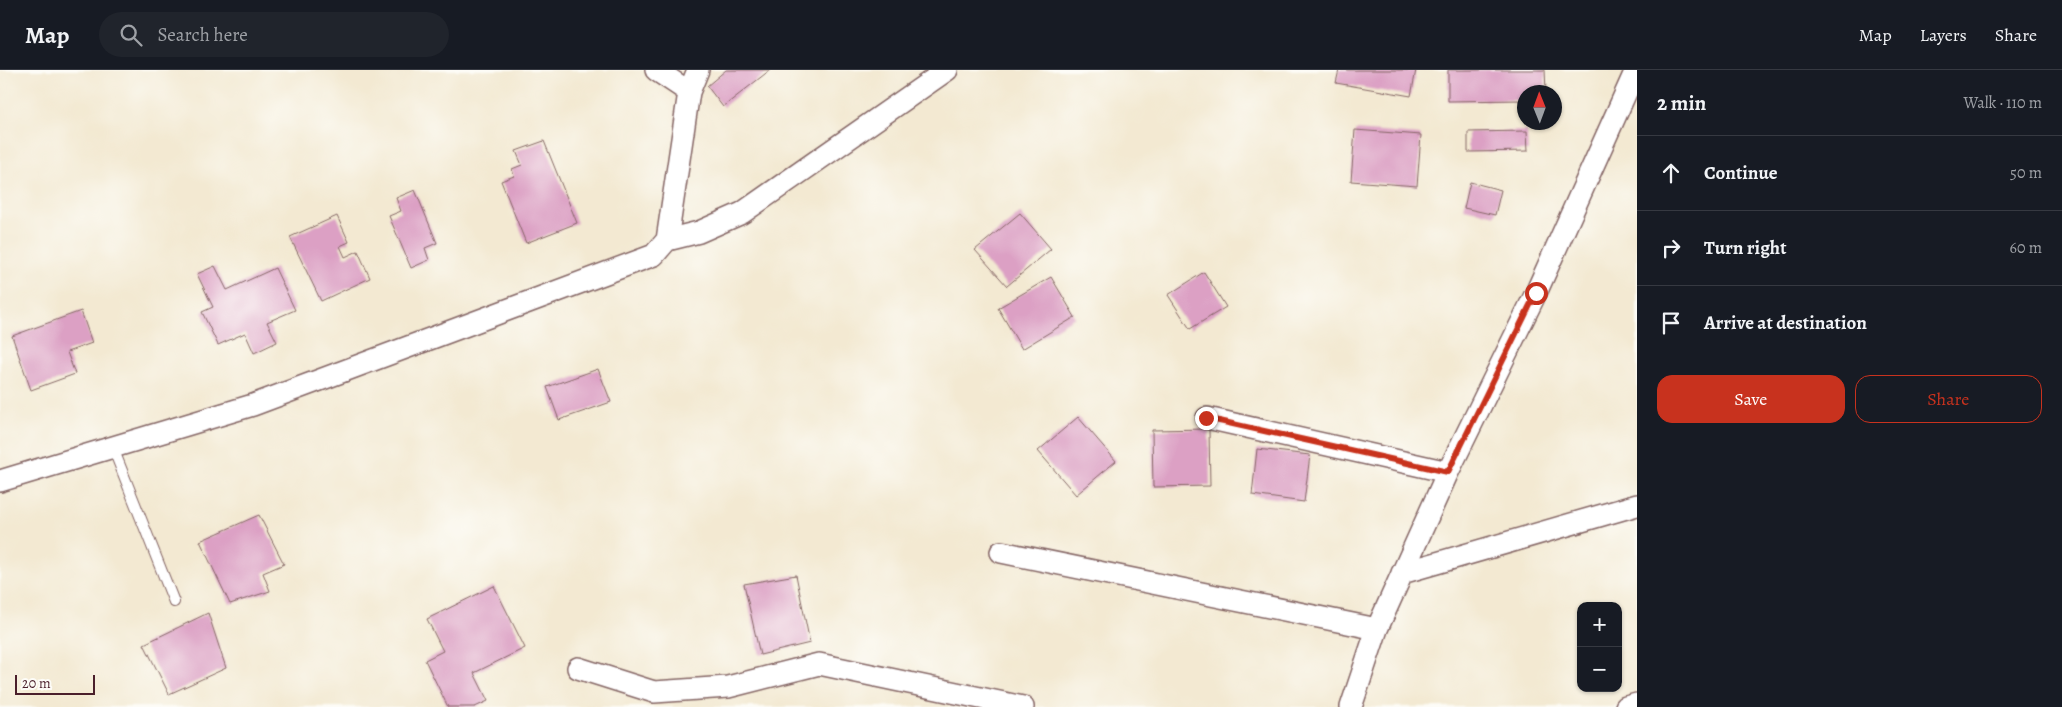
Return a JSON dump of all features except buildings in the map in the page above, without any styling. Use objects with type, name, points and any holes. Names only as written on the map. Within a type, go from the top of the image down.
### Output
[{"type":"street","points":[[656,70],[689,92]]},
{"type":"street","points":[[0,482],[253,405],[654,255],[667,240],[689,92],[698,70]]},
{"type":"street","points":[[667,240],[699,232],[742,213],[947,70]]},
{"type":"street","points":[[1350,707],[1377,629],[1402,573],[1448,472],[1536,293],[1636,70]]},
{"type":"street","points":[[1206,418],[1448,472]]},
{"type":"street","points":[[1402,573],[1637,505]]},
{"type":"street","points":[[1000,552],[1377,629]]},
{"type":"street","points":[[578,668],[654,692],[728,687],[820,664],[1023,707]]},
{"type":"street","points":[[1626,707],[1637,704]]},
{"type":"lane","points":[[113,448],[174,602]]},
{"type":"route","points":[[1206,418],[1448,472],[1536,293]]}]
